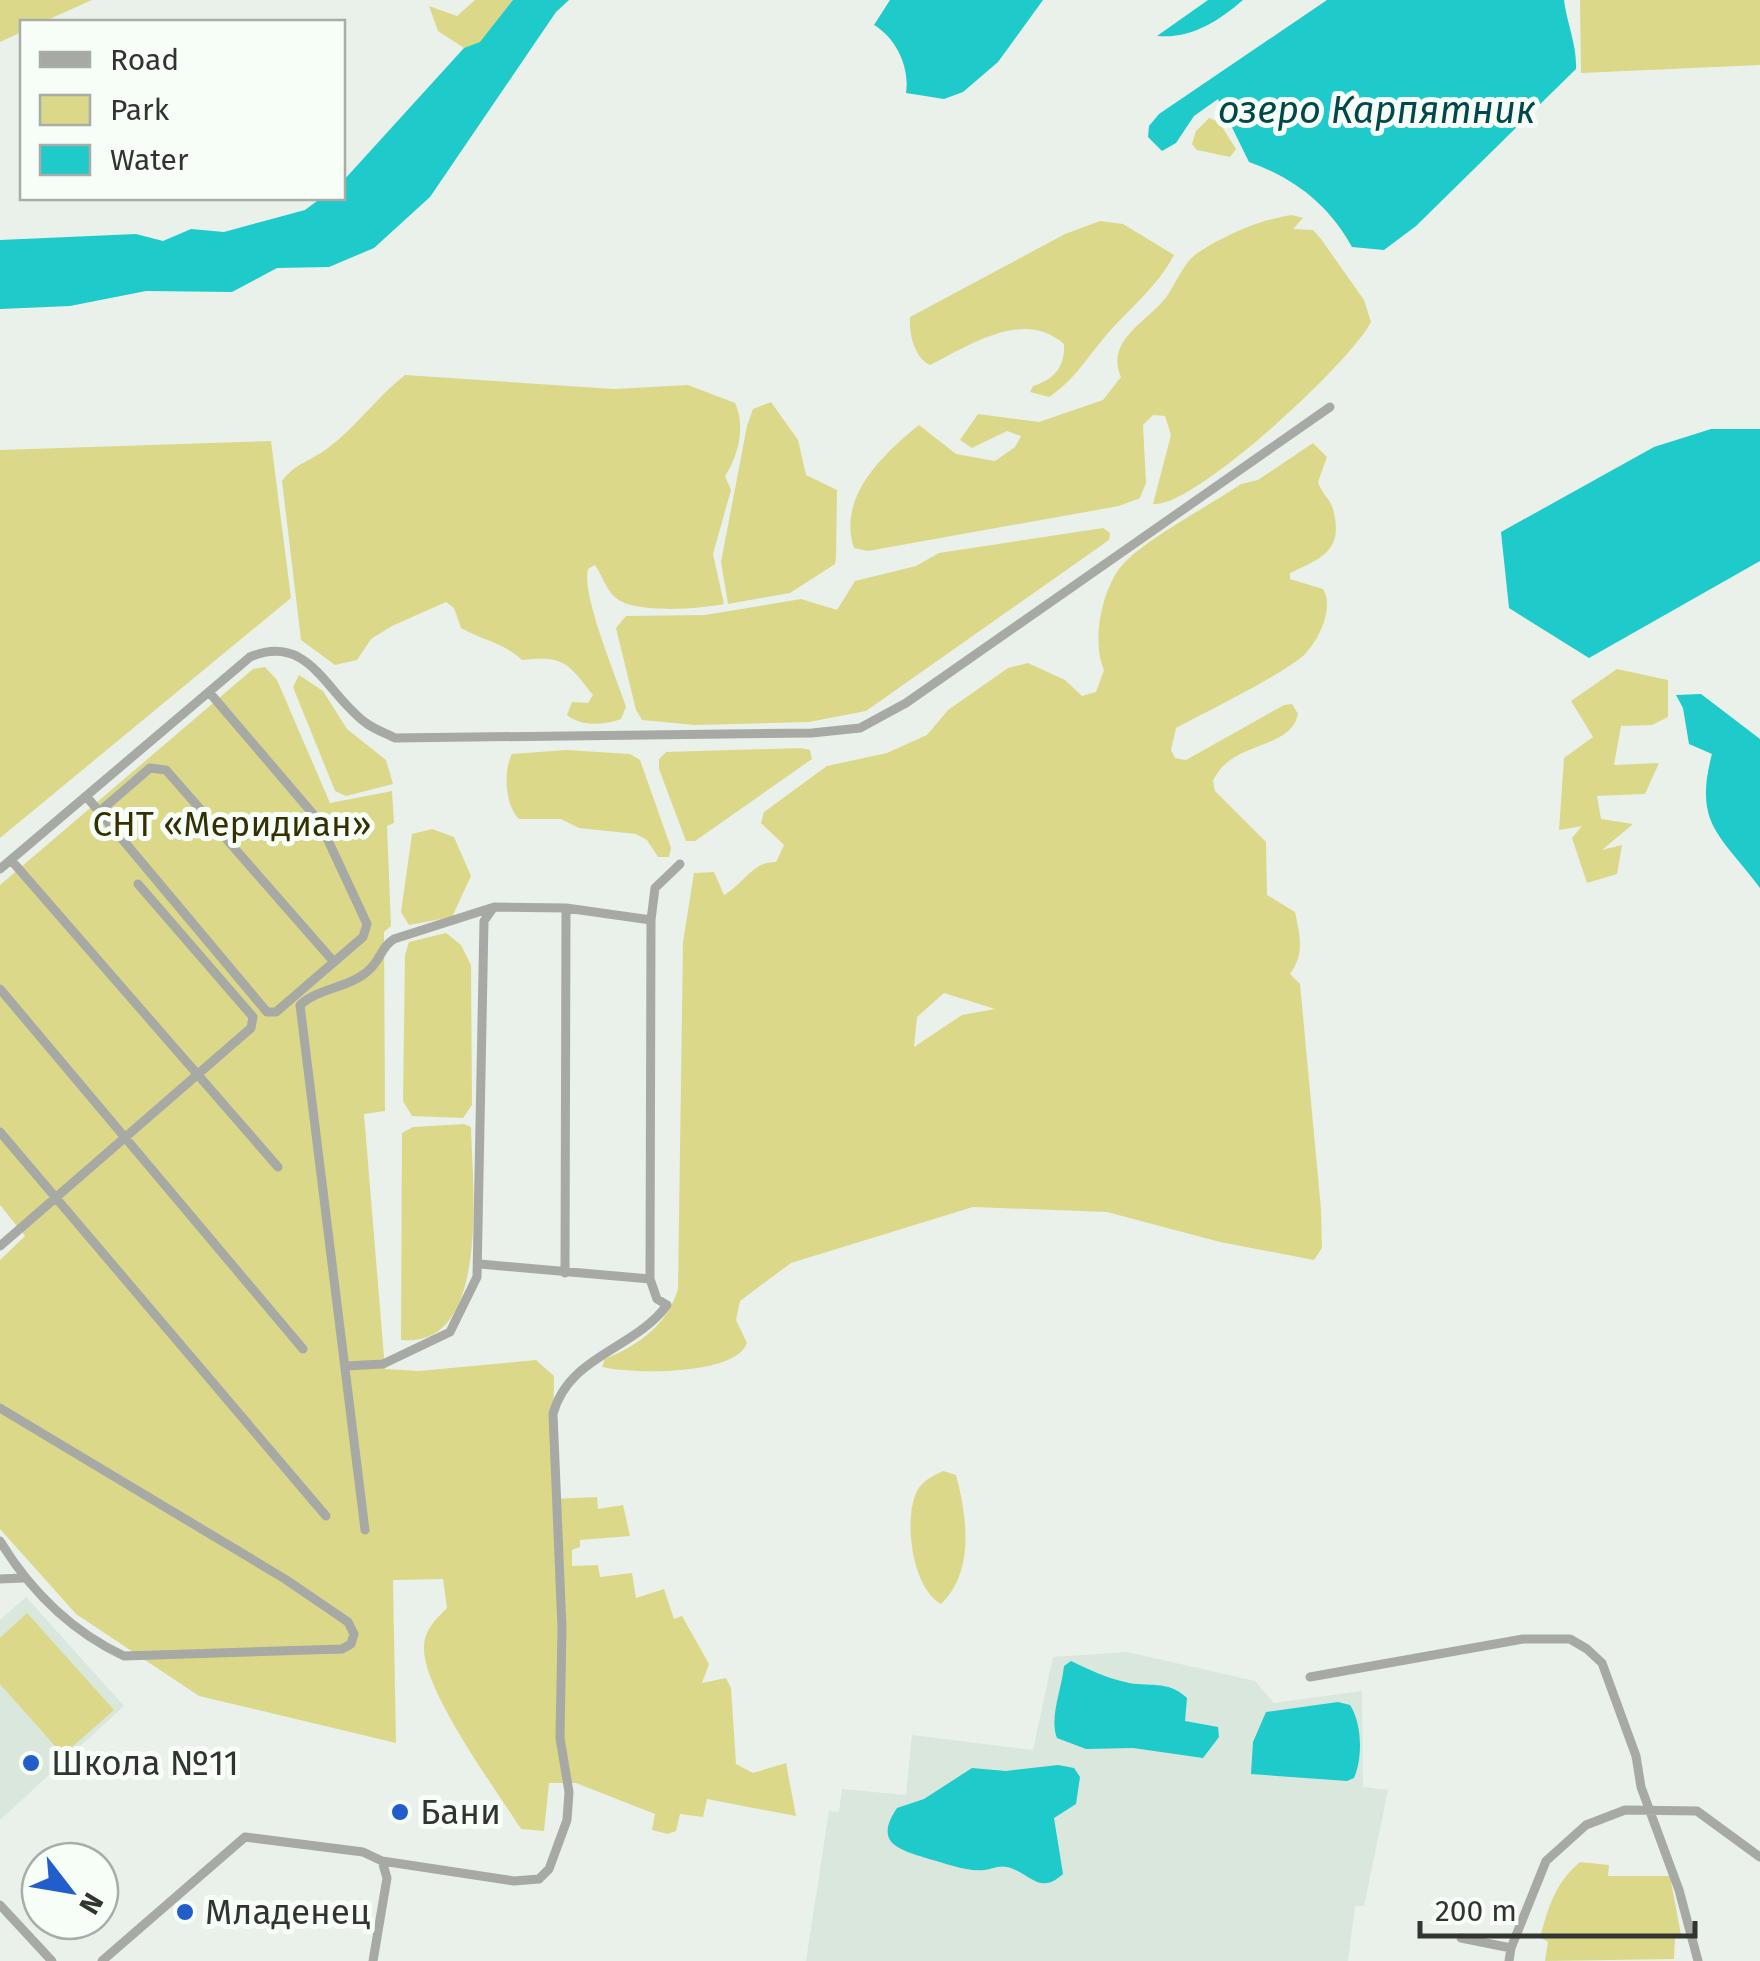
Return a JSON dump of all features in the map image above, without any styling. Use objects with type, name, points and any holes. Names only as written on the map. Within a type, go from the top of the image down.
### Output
[{"type":"street","points":[[0,869],[250,657],[271,648],[296,654],[329,682],[364,722],[395,738],[812,733],[860,728],[906,702],[1330,408]]},
{"type":"street","points":[[86,796],[267,1012],[276,1012],[362,938],[366,924],[326,832],[208,692]]},
{"type":"street","points":[[98,812],[150,768],[166,770],[334,962]]},
{"type":"street","points":[[11,860],[278,1168]]},
{"type":"street","points":[[102,1961],[245,1836],[363,1852],[382,1861],[528,1882],[549,1869],[567,1820],[568,1792],[560,1738],[562,1628],[553,1414],[559,1393],[577,1370],[636,1335],[667,1305],[657,1299],[650,1279],[652,920],[655,888],[680,864]]},
{"type":"street","points":[[0,1246],[251,1028],[253,1017],[138,884]]},
{"type":"street","points":[[364,1530],[300,1006],[310,996],[359,977],[373,967],[383,946],[394,939],[494,908],[566,908],[652,920]]},
{"type":"street","points":[[345,1366],[383,1364],[450,1332],[480,1264],[484,921],[494,908]]},
{"type":"street","points":[[565,1273],[566,908]]},
{"type":"street","points":[[0,989],[303,1349]]},
{"type":"street","points":[[0,1132],[326,1516]]},
{"type":"street","points":[[480,1264],[650,1279]]},
{"type":"street","points":[[0,1408],[285,1579],[348,1622],[354,1634],[351,1644],[342,1649],[172,1658],[124,1656],[100,1645],[23,1578],[0,1541]]},
{"type":"street","points":[[0,1579],[23,1578]]},
{"type":"street","points":[[1310,1677],[1523,1639],[1570,1639],[1602,1664],[1636,1756],[1648,1808],[1698,1961]]},
{"type":"street","points":[[1509,1961],[1532,1890],[1562,1842],[1586,1825],[1624,1810],[1696,1811],[1760,1857]]},
{"type":"street","points":[[373,1961],[387,1878],[382,1861]]},
{"type":"street","points":[[0,1904],[52,1961]]},
{"type":"street","points":[[1461,1938],[1511,1948]]},
{"type":"shaded area","name":"Школа №11","points":[[26,1597],[124,1706],[0,1820],[0,1620]]},
{"type":"shaded area","points":[[1127,1652],[1255,1681],[1274,1703],[1362,1691],[1363,1787],[1388,1790],[1364,1906],[1355,1906],[1348,1961],[806,1961],[829,1811],[839,1812],[842,1789],[906,1795],[912,1735],[1033,1750],[1053,1657]]},
{"type":"green space","points":[[0,0],[92,0],[47,20],[20,20],[20,33],[0,42]]},
{"type":"green space","points":[[475,0],[513,0],[480,43],[464,48],[438,31],[429,6],[457,16]]},
{"type":"green space","points":[[1580,0],[1760,0],[1760,65],[1581,73]]},
{"type":"green space","points":[[1209,118],[1219,122],[1236,149],[1230,157],[1197,150],[1192,144],[1196,131]]},
{"type":"green space","points":[[1292,215],[1303,218],[1293,229],[1313,230],[1321,239],[1364,300],[1371,322],[1334,368],[1235,459],[1173,499],[1153,504],[1171,435],[1165,416],[1153,415],[1143,425],[1146,483],[1140,498],[1119,506],[868,551],[854,548],[850,529],[858,494],[878,463],[919,425],[956,454],[995,461],[1015,447],[1021,436],[1007,431],[972,448],[960,440],[978,414],[1039,422],[1103,400],[1121,377],[1117,364],[1124,341],[1167,296],[1194,256],[1244,229]]},
{"type":"green space","points":[[1100,221],[1123,224],[1174,255],[1152,287],[1058,391],[1049,397],[1030,392],[1057,371],[1064,352],[1064,344],[1032,329],[979,340],[930,365],[920,357],[912,338],[910,317],[1065,234]]},
{"type":"green space","points":[[405,375],[614,389],[688,385],[735,403],[740,421],[739,441],[725,476],[731,490],[713,554],[724,604],[684,609],[625,603],[613,595],[595,565],[588,569],[594,615],[626,707],[621,719],[593,724],[567,715],[572,702],[588,703],[593,695],[571,669],[556,660],[522,660],[461,628],[454,608],[446,602],[371,639],[357,660],[335,665],[301,640],[282,481],[338,439]]},
{"type":"green space","points":[[771,402],[798,440],[806,475],[837,490],[835,564],[790,593],[728,604],[721,562],[747,426],[753,409]]},
{"type":"green space","points":[[271,441],[291,598],[0,838],[0,450]]},
{"type":"green space","points":[[1313,443],[1327,457],[1318,482],[1333,509],[1336,534],[1321,557],[1290,573],[1290,579],[1323,589],[1327,604],[1324,622],[1311,647],[1297,661],[1176,728],[1171,750],[1175,758],[1186,760],[1284,705],[1292,704],[1298,714],[1284,734],[1233,758],[1213,781],[1215,791],[1266,842],[1267,895],[1295,912],[1299,952],[1290,974],[1300,984],[1321,1209],[1322,1248],[1314,1260],[1220,1242],[1107,1212],[973,1207],[791,1263],[740,1301],[736,1320],[747,1343],[739,1354],[724,1362],[658,1371],[602,1367],[605,1359],[640,1340],[659,1323],[678,1289],[683,942],[694,873],[714,872],[724,895],[761,865],[776,862],[784,845],[761,823],[764,812],[827,766],[887,753],[927,735],[948,710],[1008,668],[1028,663],[1065,680],[1082,696],[1096,692],[1104,670],[1099,644],[1101,614],[1117,572],[1136,552],[1165,532],[1241,484],[1258,480]],"holes":[[[944,993],[995,1009],[962,1015],[914,1047],[917,1017]]]},
{"type":"green space","points":[[1103,528],[1110,533],[1109,540],[866,711],[809,722],[695,725],[642,720],[636,710],[616,628],[626,616],[705,615],[801,599],[837,610],[855,581],[916,566],[939,553]]},
{"type":"green space","name":"СНТ «Меридиан»","points":[[265,667],[277,680],[330,803],[392,791],[394,823],[387,826],[391,926],[384,932],[385,1111],[364,1114],[385,1369],[419,1371],[536,1360],[554,1376],[552,1499],[597,1497],[598,1509],[623,1505],[630,1536],[580,1540],[580,1547],[572,1550],[572,1566],[598,1565],[600,1577],[632,1573],[636,1598],[664,1589],[674,1619],[682,1616],[709,1664],[702,1683],[726,1678],[731,1688],[736,1764],[753,1773],[786,1763],[796,1816],[707,1799],[703,1817],[680,1814],[676,1831],[668,1834],[652,1830],[655,1814],[576,1783],[549,1783],[544,1831],[521,1829],[462,1739],[426,1664],[426,1634],[447,1608],[443,1579],[393,1580],[396,1743],[199,1696],[76,1614],[0,1529],[0,1260],[25,1236],[0,1205],[0,885],[253,669]]},
{"type":"green space","points":[[1617,669],[1668,680],[1668,717],[1652,725],[1621,726],[1614,765],[1659,763],[1645,794],[1597,796],[1601,819],[1633,824],[1602,850],[1622,845],[1617,874],[1587,883],[1572,838],[1582,826],[1559,830],[1564,758],[1593,737],[1571,701]]},
{"type":"green space","points":[[299,675],[323,691],[347,729],[386,760],[393,784],[346,796],[335,791],[293,687]]},
{"type":"green space","points":[[566,750],[630,754],[640,760],[671,848],[669,857],[658,857],[647,840],[636,834],[579,828],[561,819],[519,819],[507,788],[512,754]]},
{"type":"green space","points":[[810,750],[812,759],[695,841],[686,841],[659,769],[659,759],[666,752]]},
{"type":"green space","points":[[432,829],[454,837],[471,876],[452,917],[409,925],[401,912],[412,834]]},
{"type":"green space","points":[[446,933],[461,945],[471,965],[472,1105],[463,1118],[412,1116],[403,1101],[405,955],[409,942]]},
{"type":"green space","points":[[413,1127],[471,1127],[473,1221],[471,1258],[463,1291],[450,1319],[430,1336],[401,1340],[402,1133]]},
{"type":"green space","points":[[943,1471],[956,1475],[965,1543],[959,1576],[941,1604],[931,1596],[917,1569],[911,1518],[919,1487]]},
{"type":"green space","points":[[27,1613],[114,1710],[63,1755],[0,1684],[0,1638]]},
{"type":"green space","points":[[1580,1862],[1609,1865],[1608,1876],[1670,1876],[1681,1935],[1675,1938],[1674,1959],[1545,1961],[1548,1942],[1540,1937],[1550,1905],[1564,1878]]},
{"type":"water","points":[[513,0],[569,0],[556,12],[430,197],[374,248],[329,267],[277,268],[232,292],[146,291],[70,306],[0,309],[0,240],[136,234],[163,241],[191,229],[224,232],[305,210],[318,200],[345,200],[345,179],[464,48],[480,42]]},
{"type":"water","points":[[890,0],[1043,0],[998,62],[963,92],[944,99],[906,93],[906,73],[900,54],[889,37],[874,25]]},
{"type":"water","points":[[1208,0],[1243,0],[1203,27],[1181,35],[1157,36]]},
{"type":"water","name":"озеро Карпятник","points":[[1327,0],[1564,0],[1576,69],[1416,226],[1384,250],[1352,247],[1333,218],[1309,195],[1281,176],[1249,162],[1218,99],[1194,116],[1176,143],[1162,151],[1148,137],[1149,126],[1159,114]]},
{"type":"water","points":[[1711,429],[1760,429],[1760,561],[1589,658],[1509,608],[1501,532],[1654,447]]},
{"type":"water","points":[[1701,694],[1760,739],[1760,888],[1714,828],[1709,814],[1706,797],[1712,754],[1689,744],[1683,708],[1676,695]]},
{"type":"water","points":[[1071,1661],[1118,1680],[1165,1686],[1180,1692],[1187,1698],[1185,1721],[1218,1727],[1219,1737],[1203,1758],[1133,1748],[1086,1749],[1057,1738],[1057,1703],[1064,1666]]},
{"type":"water","points":[[1338,1702],[1350,1705],[1357,1721],[1360,1751],[1354,1778],[1347,1781],[1251,1774],[1253,1742],[1266,1712]]},
{"type":"water","points":[[1058,1765],[1074,1768],[1080,1777],[1076,1804],[1054,1818],[1063,1874],[1055,1880],[1041,1883],[1004,1867],[956,1867],[900,1849],[889,1838],[890,1820],[897,1808],[924,1799],[972,1768],[1006,1771]]},
{"type":"place","name":"Школа №11","points":[[31,1763]]},
{"type":"place","name":"Бани","points":[[400,1812]]},
{"type":"place","name":"Младенец","points":[[185,1912]]}]
